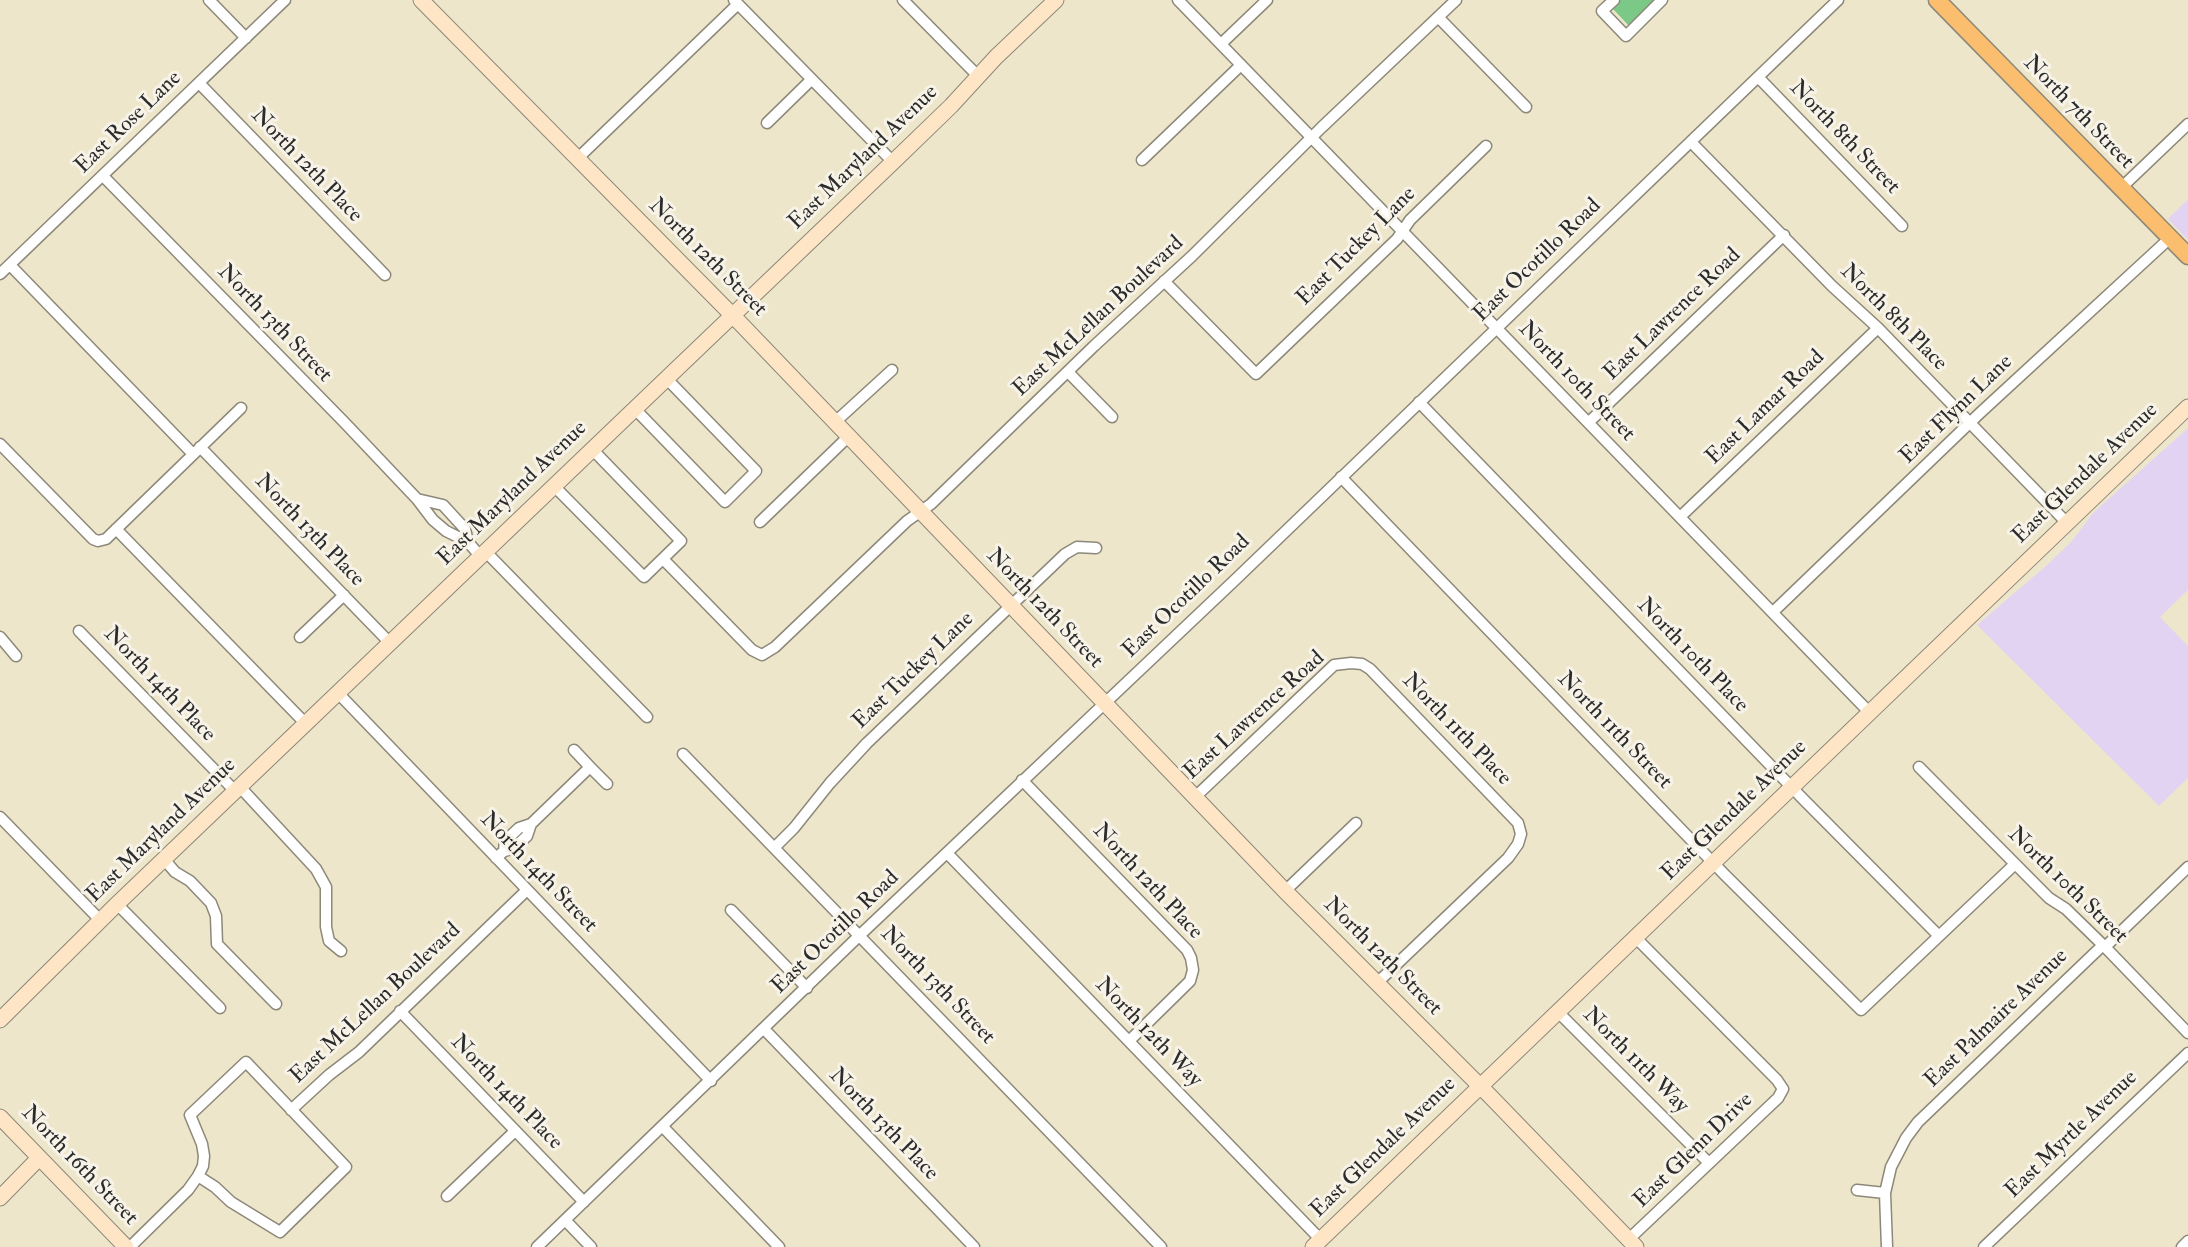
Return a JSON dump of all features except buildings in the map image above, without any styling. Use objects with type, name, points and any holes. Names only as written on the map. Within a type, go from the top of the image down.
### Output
[{"type":"main road","name":"North 7th Street","points":[[1937,0],[2188,256]]},
{"type":"street","points":[[209,0],[246,38]]},
{"type":"street","name":"East Rose Lane","points":[[3,269],[285,0]]},
{"type":"street","name":"North 12th Street","points":[[421,0],[732,316],[1194,798],[1481,1086],[1632,1243]]},
{"type":"street","points":[[903,0],[978,76]]},
{"type":"street","name":"East Maryland Avenue","points":[[0,1020],[117,904],[951,106],[978,76],[1056,0]]},
{"type":"street","name":"North 10th Street","points":[[1178,0],[1870,713]]},
{"type":"street","points":[[1221,44],[1267,0]]},
{"type":"street","name":"East McLellan Boulevard","points":[[663,559],[752,650],[762,655],[775,647],[907,520],[931,504],[1456,0]]},
{"type":"street","points":[[1614,0],[1602,12],[1626,36],[1662,0]]},
{"type":"street","name":"East Ocotillo Road","points":[[537,1247],[1838,0]]},
{"type":"street","points":[[577,159],[736,2],[893,162]]},
{"type":"street","points":[[1438,17],[1526,107]]},
{"type":"street","points":[[1142,160],[1241,65]]},
{"type":"street","name":"North 8th Street","points":[[1758,77],[1902,226]]},
{"type":"street","points":[[767,123],[811,80]]},
{"type":"street","name":"North 12th Place","points":[[199,83],[385,275]]},
{"type":"street","points":[[2121,188],[2188,124]]},
{"type":"street","name":"North 8th Place","points":[[1691,141],[1832,286],[1878,328],[2067,524]]},
{"type":"street","name":"East Tuckey Lane","points":[[1164,281],[1256,374],[1397,239],[1410,220],[1486,146]]},
{"type":"street","name":"North 13th Street","points":[[103,176],[417,499],[433,520],[446,531],[468,542],[484,554],[647,717]]},
{"type":"street","name":"East Lawrence Road","points":[[1589,422],[1784,235]]},
{"type":"street","name":"East Flynn Lane","points":[[1773,612],[2170,238]]},
{"type":"street","name":"North 13th Place","points":[[3,269],[197,451],[390,642]]},
{"type":"street","name":"East Lamar Road","points":[[1680,517],[1878,328]]},
{"type":"street","points":[[834,423],[892,370]]},
{"type":"street","points":[[1068,372],[1112,417]]},
{"type":"street","points":[[635,409],[725,502],[756,471],[666,378]]},
{"type":"street","name":"North 10th Place","points":[[1419,402],[1939,936]]},
{"type":"street","name":"East Glendale Avenue","points":[[1317,1243],[2188,407]]},
{"type":"street","points":[[0,444],[93,539],[102,540],[241,408]]},
{"type":"street","points":[[760,522],[848,437]]},
{"type":"street","points":[[554,486],[644,577],[663,559],[681,541],[592,449]]},
{"type":"street","name":"North 11th Street","points":[[1341,477],[1715,862],[1725,875],[1861,1010],[1939,936]]},
{"type":"street","name":"North 13th Street","points":[[417,499],[443,505],[465,529],[468,542]]},
{"type":"street","points":[[116,529],[306,724]]},
{"type":"street","name":"East Tuckey Lane","points":[[775,847],[867,743],[1065,554],[1077,547],[1096,548]]},
{"type":"street","points":[[300,637],[344,595]]},
{"type":"street","name":"North 14th Place","points":[[79,631],[316,869],[326,887],[326,927],[329,941],[341,951]]},
{"type":"street","points":[[0,637],[16,656]]},
{"type":"street","name":"East Lawrence Road","points":[[1194,798],[1328,670],[1343,662]]},
{"type":"street","name":"North 11th Place","points":[[1343,662],[1362,664],[1370,669],[1518,823],[1521,834],[1518,844],[1508,858],[1378,982]]},
{"type":"street","name":"North 14th Street","points":[[338,693],[500,854],[527,890],[711,1081]]},
{"type":"street","points":[[574,750],[607,784]]},
{"type":"street","name":"North 13th Street","points":[[682,754],[775,847],[1161,1247]]},
{"type":"street","points":[[500,854],[513,849],[517,837],[527,836],[531,824],[590,767]]},
{"type":"street","name":"North 10th Street","points":[[1919,767],[2049,898],[2066,909],[2104,946],[2188,1033]]},
{"type":"street","name":"North 12th Place","points":[[1022,780],[1187,950],[1191,958],[1193,970],[1190,981],[1129,1041]]},
{"type":"street","points":[[0,817],[101,921]]},
{"type":"street","points":[[1285,891],[1356,823]]},
{"type":"street","name":"North 12th Way","points":[[947,852],[1129,1041],[1317,1243]]},
{"type":"street","points":[[164,859],[175,872],[190,881],[211,903],[216,916],[217,944],[276,1004]]},
{"type":"street","points":[[1939,936],[2015,864]]},
{"type":"street","name":"East Palmaire Avenue","points":[[1885,1192],[1891,1167],[1906,1138],[1918,1122],[2188,867]]},
{"type":"street","name":"East McLellan Boulevard","points":[[198,1176],[203,1166],[204,1156],[202,1144],[190,1115],[246,1062],[291,1110],[358,1052],[527,890]]},
{"type":"street","points":[[117,904],[220,1008]]},
{"type":"street","points":[[731,910],[807,988]]},
{"type":"street","name":"East Glenn Drive","points":[[1632,1243],[1709,1163],[1778,1098],[1783,1089],[1777,1080],[1635,938]]},
{"type":"street","name":"North 14th Place","points":[[400,1011],[584,1202]]},
{"type":"street","name":"North 11th Way","points":[[1558,1012],[1709,1163]]},
{"type":"street","name":"North 13th Place","points":[[764,1029],[974,1247]]},
{"type":"street","name":"East Myrtle Avenue","points":[[1984,1247],[2188,1053]]},
{"type":"street","points":[[128,1247],[188,1190],[198,1176],[215,1187],[231,1202],[280,1232],[346,1167],[291,1110]]},
{"type":"street","name":"North 16th Street","points":[[0,1117],[128,1247]]},
{"type":"street","points":[[663,1127],[779,1247]]},
{"type":"street","points":[[447,1196],[515,1131]]},
{"type":"street","points":[[0,1198],[39,1158]]},
{"type":"street","points":[[1857,1190],[1885,1192],[1887,1247]]},
{"type":"street","points":[[565,1220],[591,1247]]},
{"type":"street","points":[[2182,1247],[2188,1241]]},
{"type":"shaded area","points":[[2188,199],[2188,240],[2168,219]]},
{"type":"shaded area","points":[[2188,428],[2188,590],[2160,617],[2188,646],[2188,778],[2159,806],[1977,625],[2046,566],[2072,541],[2093,513]]},
{"type":"green space","points":[[1618,0],[1659,0],[1630,27],[1612,8]]}]
